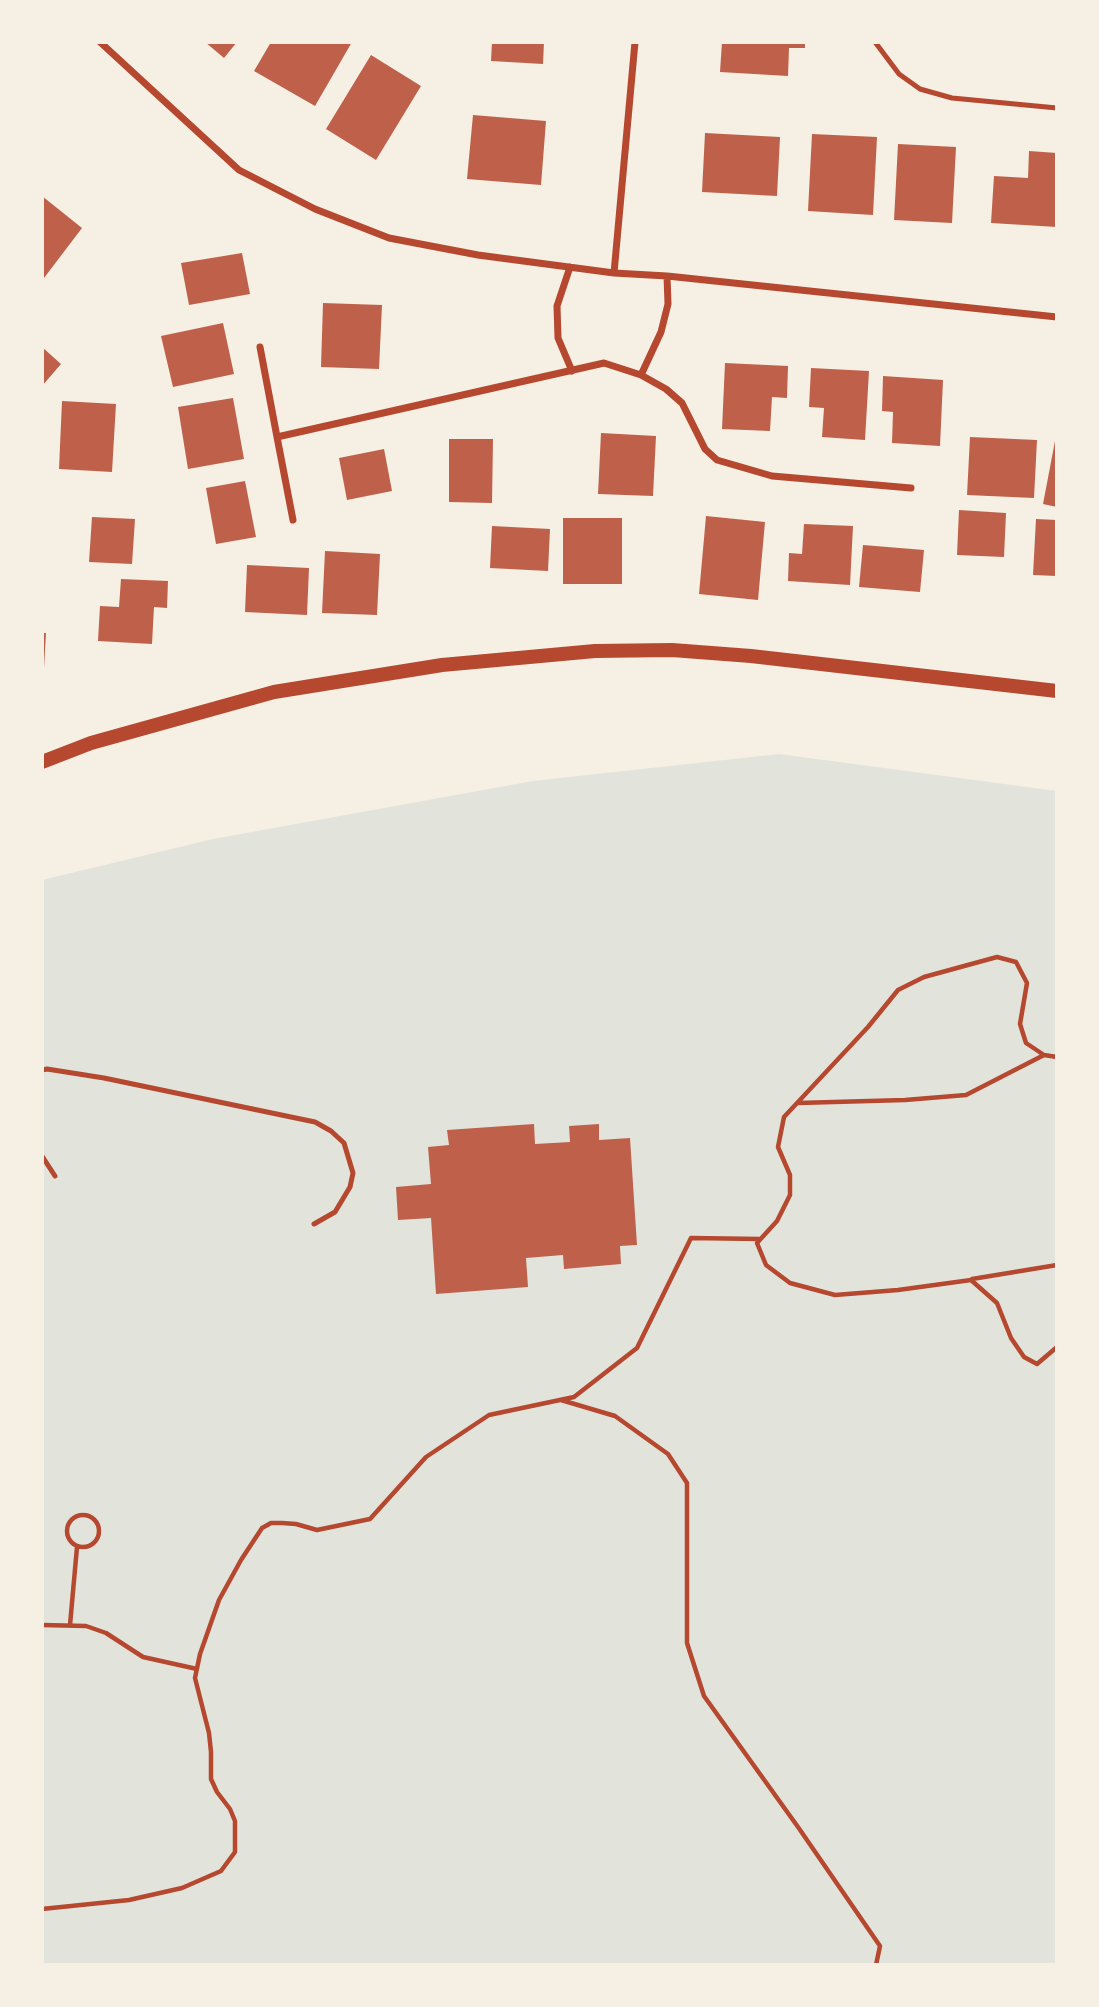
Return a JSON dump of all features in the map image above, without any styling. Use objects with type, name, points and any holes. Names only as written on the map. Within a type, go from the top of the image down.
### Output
[{"type":"main road","points":[[42,762],[91,743],[274,692],[442,666],[595,651],[673,649],[1057,691]]},
{"type":"street","points":[[100,42],[239,170],[315,209],[390,238],[478,255],[614,273],[667,276],[1057,317]]},
{"type":"street","points":[[614,273],[635,42]]},
{"type":"street","points":[[570,267],[557,306],[558,338],[572,370]]},
{"type":"street","points":[[641,375],[661,332],[667,304],[667,276]]},
{"type":"street","points":[[260,347],[293,520]]},
{"type":"street","points":[[277,437],[604,363],[641,375],[682,402],[705,449],[717,460],[772,475],[911,488]]},
{"type":"lane","points":[[875,42],[899,74],[920,89],[952,98],[1057,108]]},
{"type":"lane","points":[[42,1070],[104,1079],[315,1122],[331,1131],[344,1143],[353,1172],[351,1187],[335,1212],[314,1224]]},
{"type":"lane","points":[[42,1156],[55,1176]]},
{"type":"path","points":[[1057,1057],[1044,1055],[1026,1043],[1020,1024],[1027,983],[1016,962],[997,957],[924,977],[898,990],[784,1117],[778,1147],[790,1175],[790,1195],[777,1221],[757,1242],[766,1265],[790,1283],[835,1295],[898,1290],[1057,1265]]},
{"type":"path","points":[[797,1103],[905,1100],[966,1095],[1044,1055]]},
{"type":"path","points":[[42,1909],[129,1900],[182,1888],[221,1871],[234,1852],[234,1821],[230,1808],[217,1792],[211,1779],[209,1733],[195,1678],[219,1600],[262,1528],[271,1523],[282,1523],[317,1530],[370,1519],[426,1457],[489,1415],[574,1397],[638,1348],[691,1238],[760,1239]]},
{"type":"path","points":[[971,1280],[997,1303],[1011,1338],[1024,1357],[1037,1364],[1057,1347]]},
{"type":"path","points":[[560,1400],[615,1416],[668,1454],[687,1483],[687,1643],[704,1696],[880,1946],[876,1965]]},
{"type":"path","points":[[78,1515],[93,1517],[100,1531],[97,1541],[88,1546],[77,1547],[67,1534],[69,1522],[78,1515]]},
{"type":"path","points":[[70,1625],[77,1547]]},
{"type":"path","points":[[42,1625],[86,1626],[106,1633],[143,1657],[197,1669]]},
{"type":"shaded area","points":[[779,754],[1057,791],[1057,1965],[42,1965],[42,880],[213,839],[533,781]]},
{"type":"building","points":[[205,42],[237,42],[224,58]]},
{"type":"building","points":[[271,42],[352,42],[315,106],[254,71]]},
{"type":"building","points":[[492,42],[544,42],[543,64],[491,61]]},
{"type":"building","points":[[722,42],[805,42],[805,48],[789,48],[788,76],[720,72]]},
{"type":"building","points":[[371,55],[421,86],[376,160],[326,129]]},
{"type":"building","points":[[473,115],[546,121],[541,185],[467,179]]},
{"type":"building","points":[[705,133],[780,137],[777,196],[702,192]]},
{"type":"building","points":[[812,134],[877,137],[873,215],[808,211]]},
{"type":"building","points":[[898,144],[956,147],[952,223],[894,220]]},
{"type":"building","points":[[1029,151],[1057,153],[1057,227],[991,223],[994,176],[1028,178]]},
{"type":"building","points":[[42,196],[82,228],[44,278],[42,276]]},
{"type":"building","points":[[242,253],[250,294],[189,305],[181,263]]},
{"type":"building","points":[[323,303],[382,305],[379,369],[321,367]]},
{"type":"building","points":[[223,323],[234,374],[173,387],[161,336]]},
{"type":"building","points":[[42,347],[61,364],[42,386]]},
{"type":"building","points":[[725,363],[788,366],[787,398],[772,397],[770,431],[722,429]]},
{"type":"building","points":[[811,368],[869,371],[865,440],[822,437],[824,408],[809,407]]},
{"type":"building","points":[[883,376],[943,380],[940,446],[892,443],[893,412],[882,411]]},
{"type":"building","points":[[233,398],[244,459],[188,469],[178,407]]},
{"type":"building","points":[[62,401],[116,404],[112,472],[59,469]]},
{"type":"building","points":[[601,433],[656,436],[653,496],[598,494]]},
{"type":"building","points":[[970,437],[1037,440],[1034,498],[967,495]]},
{"type":"building","points":[[449,439],[493,439],[492,503],[449,502]]},
{"type":"building","points":[[1057,441],[1057,507],[1043,504]]},
{"type":"building","points":[[384,449],[392,491],[347,500],[339,458]]},
{"type":"building","points":[[245,481],[256,537],[216,544],[206,488]]},
{"type":"building","points":[[959,510],[1006,513],[1004,557],[957,555]]},
{"type":"building","points":[[706,516],[765,522],[758,600],[699,594]]},
{"type":"building","points":[[92,517],[135,519],[132,564],[89,562]]},
{"type":"building","points":[[563,518],[622,518],[622,584],[563,584]]},
{"type":"building","points":[[1036,519],[1057,520],[1057,576],[1033,575]]},
{"type":"building","points":[[804,524],[853,526],[850,585],[788,581],[789,553],[802,554]]},
{"type":"building","points":[[492,526],[550,529],[548,571],[490,568]]},
{"type":"building","points":[[863,545],[924,550],[920,592],[859,587]]},
{"type":"building","points":[[325,551],[380,554],[377,615],[322,613]]},
{"type":"building","points":[[247,565],[309,568],[307,615],[245,612]]},
{"type":"building","points":[[121,579],[168,581],[167,608],[154,607],[152,644],[98,641],[100,606],[119,607]]},
{"type":"building","points":[[42,633],[46,633],[44,668],[42,668]]},
{"type":"building","points":[[534,1124],[535,1144],[570,1142],[569,1126],[599,1124],[599,1140],[630,1138],[637,1245],[620,1246],[621,1264],[564,1269],[563,1255],[526,1258],[528,1287],[436,1294],[431,1218],[398,1220],[396,1187],[431,1184],[428,1147],[449,1145],[447,1130]]}]
